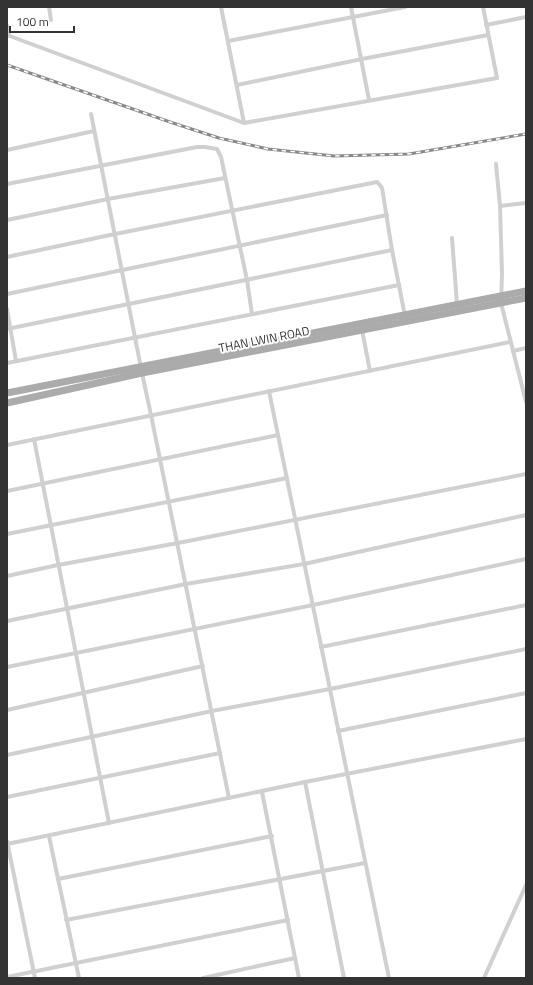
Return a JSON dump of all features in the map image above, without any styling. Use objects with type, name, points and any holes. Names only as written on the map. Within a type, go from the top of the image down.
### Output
[{"type":"main road","name":"THAN LWIN ROAD","points":[[7,403],[141,370],[502,299],[526,291]]},
{"type":"main road","name":"THAN LWIN ROAD","points":[[7,393],[362,330],[457,304],[526,298]]},
{"type":"street","points":[[49,7],[51,20]]},
{"type":"street","points":[[221,7],[244,123]]},
{"type":"street","points":[[351,7],[369,100]]},
{"type":"street","points":[[228,41],[405,7]]},
{"type":"street","points":[[7,26],[8,36],[244,123],[497,78],[483,7]]},
{"type":"street","points":[[486,25],[526,17]]},
{"type":"street","points":[[237,85],[488,35]]},
{"type":"street","points":[[91,114],[141,370],[178,543],[229,798]]},
{"type":"street","points":[[7,150],[94,131]]},
{"type":"street","points":[[7,184],[197,147],[217,149],[220,152],[240,246],[252,314]]},
{"type":"street","points":[[496,164],[500,206],[502,299],[510,342],[526,402]]},
{"type":"street","points":[[7,220],[108,199],[225,178]]},
{"type":"street","points":[[7,257],[232,210],[377,182],[382,188],[392,250],[406,318]]},
{"type":"street","points":[[500,206],[526,203]]},
{"type":"street","points":[[7,294],[387,216]]},
{"type":"street","points":[[452,238],[457,304]]},
{"type":"street","points":[[9,329],[392,250]]},
{"type":"street","points":[[7,363],[399,285]]},
{"type":"street","points":[[7,309],[9,329],[16,362]]},
{"type":"street","points":[[362,330],[370,370]]},
{"type":"street","points":[[7,445],[510,342]]},
{"type":"street","points":[[513,351],[526,348]]},
{"type":"street","points":[[269,391],[389,978]]},
{"type":"street","points":[[7,491],[160,458],[278,435]]},
{"type":"street","points":[[34,439],[109,823]]},
{"type":"street","points":[[7,576],[526,474]]},
{"type":"street","points":[[7,534],[169,500],[287,478]]},
{"type":"street","points":[[7,621],[186,584],[304,564],[526,515]]},
{"type":"street","points":[[7,667],[313,605],[526,559]]},
{"type":"street","points":[[321,647],[526,605]]},
{"type":"street","points":[[7,755],[212,710],[526,649]]},
{"type":"street","points":[[7,710],[203,666]]},
{"type":"street","points":[[338,731],[526,693]]},
{"type":"street","points":[[35,978],[7,843],[48,836],[305,782],[526,739]]},
{"type":"street","points":[[7,797],[220,753]]},
{"type":"street","points":[[305,782],[344,978]]},
{"type":"street","points":[[262,792],[272,836],[299,978]]},
{"type":"street","points":[[48,836],[79,978]]},
{"type":"street","points":[[58,879],[272,836]]},
{"type":"street","points":[[66,920],[365,863]]},
{"type":"street","points":[[484,978],[525,888]]},
{"type":"street","points":[[7,977],[288,920]]},
{"type":"street","points":[[203,978],[295,958]]},
{"type":"railway","points":[[7,65],[219,138],[268,149],[334,156],[409,154],[526,134]]}]
